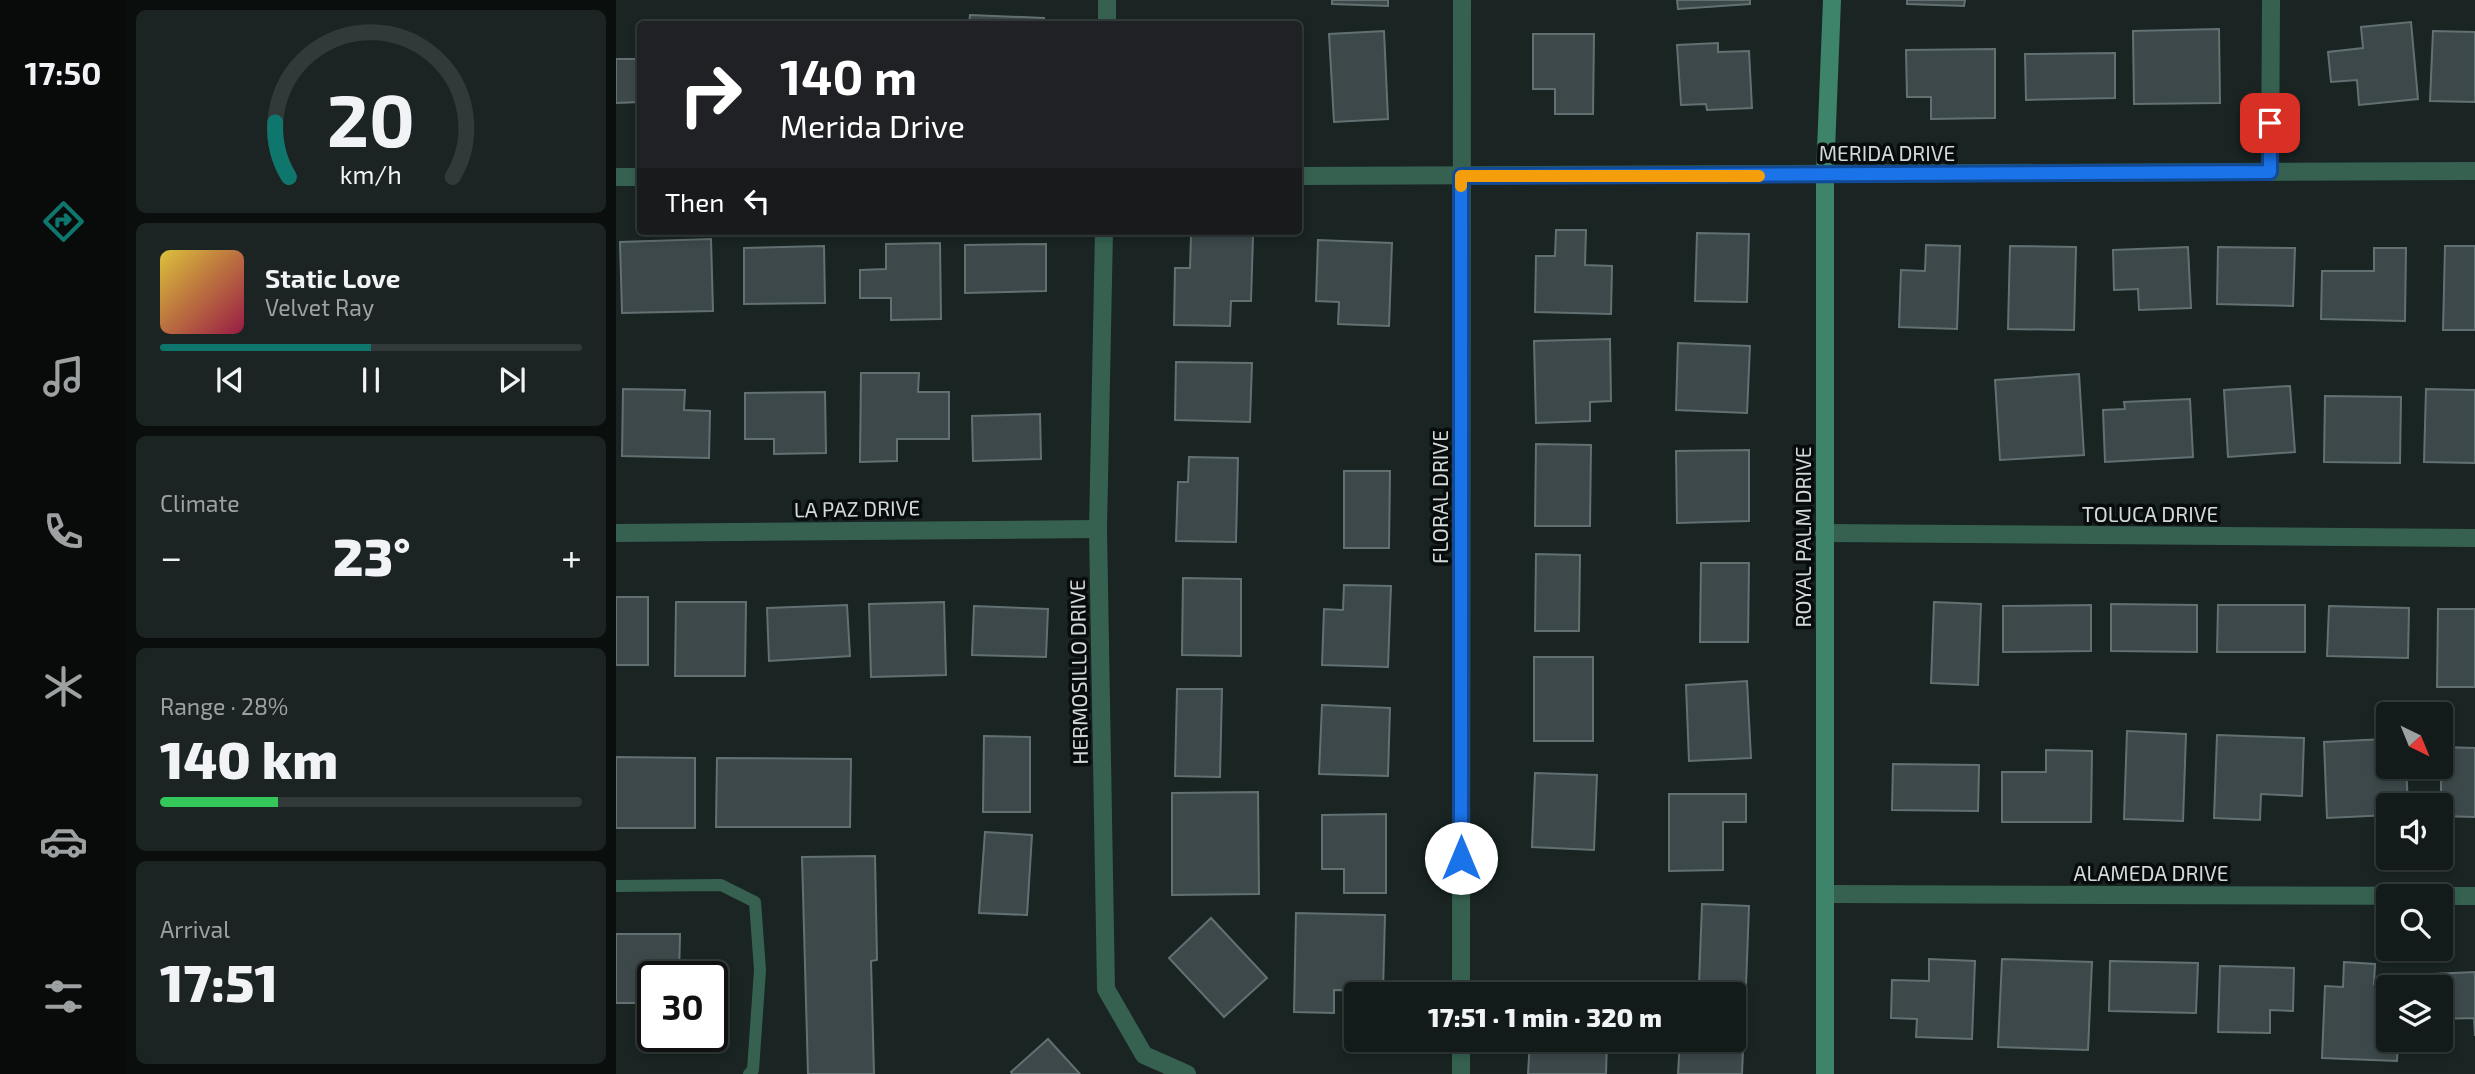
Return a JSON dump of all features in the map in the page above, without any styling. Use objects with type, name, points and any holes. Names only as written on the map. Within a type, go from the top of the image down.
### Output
[{"type":"street","points":[[1107,0],[1107,21]]},
{"type":"street","name":"FLORAL DRIVE","points":[[1461,982],[1462,0]]},
{"type":"street","name":"ROYAL PALM DRIVE","points":[[1825,1074],[1825,175],[1832,0]]},
{"type":"street","points":[[2270,172],[2271,0]]},
{"type":"street","name":"MERIDA DRIVE","points":[[1302,176],[2475,171]]},
{"type":"street","points":[[616,177],[637,177]]},
{"type":"street","name":"HERMOSILLO DRIVE","points":[[1104,235],[1098,529],[1106,989],[1144,1055],[1187,1074]]},
{"type":"street","name":"LA PAZ DRIVE","points":[[616,533],[1098,529]]},
{"type":"street","name":"TOLUCA DRIVE","points":[[1824,533],[2475,538]]},
{"type":"street","name":"ALAMEDA DRIVE","points":[[1826,894],[2475,896]]},
{"type":"street","points":[[1461,1052],[1461,1074]]},
{"type":"lane","points":[[616,886],[721,885],[755,902],[760,970],[753,1070],[749,1074]]},
{"type":"building","points":[[1332,0],[1388,0],[1388,6],[1332,4]]},
{"type":"building","points":[[1677,0],[1750,0],[1750,4],[1678,9]]},
{"type":"building","points":[[1907,0],[1965,0],[1964,6],[1907,4]]},
{"type":"building","points":[[970,15],[1044,18],[1044,21],[969,21]]},
{"type":"building","points":[[2411,22],[2418,99],[2359,105],[2357,80],[2331,82],[2328,52],[2363,48],[2361,27]]},
{"type":"building","points":[[2219,29],[2220,103],[2134,104],[2133,31]]},
{"type":"building","points":[[1384,31],[1388,119],[1334,122],[1329,34]]},
{"type":"building","points":[[2433,31],[2475,32],[2475,102],[2430,101]]},
{"type":"building","points":[[1533,34],[1594,34],[1593,114],[1555,114],[1555,89],[1533,89]]},
{"type":"building","points":[[1718,43],[1718,52],[1749,51],[1752,108],[1707,110],[1706,104],[1681,105],[1677,45]]},
{"type":"building","points":[[1995,49],[1995,118],[1931,119],[1931,97],[1907,97],[1906,50]]},
{"type":"building","points":[[2115,53],[2115,98],[2026,100],[2025,54]]},
{"type":"building","points":[[616,59],[637,59],[637,102],[616,103]]},
{"type":"building","points":[[1556,230],[1586,230],[1585,265],[1612,266],[1611,314],[1535,312],[1536,256],[1555,256]]},
{"type":"building","points":[[1697,233],[1749,234],[1747,302],[1695,301]]},
{"type":"building","points":[[1191,236],[1253,236],[1251,301],[1231,301],[1230,326],[1174,325],[1175,268],[1190,268]]},
{"type":"building","points":[[711,239],[713,311],[622,313],[620,242]]},
{"type":"building","points":[[1318,240],[1392,243],[1389,326],[1338,324],[1339,302],[1316,301]]},
{"type":"building","points":[[940,243],[941,319],[891,320],[891,298],[860,298],[860,270],[886,269],[886,244]]},
{"type":"building","points":[[1046,244],[1046,291],[965,293],[965,245]]},
{"type":"building","points":[[1926,245],[1960,246],[1957,329],[1899,327],[1901,270],[1925,271]]},
{"type":"building","points":[[824,246],[825,303],[744,304],[744,248]]},
{"type":"building","points":[[2010,246],[2076,247],[2074,330],[2008,329]]},
{"type":"building","points":[[2445,246],[2475,246],[2475,330],[2443,330]]},
{"type":"building","points":[[2188,247],[2191,308],[2139,310],[2138,289],[2114,290],[2113,250]]},
{"type":"building","points":[[2218,247],[2295,248],[2293,306],[2217,304]]},
{"type":"building","points":[[2374,248],[2406,248],[2405,321],[2321,319],[2322,271],[2374,271]]},
{"type":"building","points":[[1610,339],[1611,401],[1590,402],[1590,421],[1536,423],[1534,341]]},
{"type":"building","points":[[1678,343],[1750,346],[1747,413],[1676,410]]},
{"type":"building","points":[[1176,362],[1252,363],[1250,422],[1175,420]]},
{"type":"building","points":[[861,373],[919,373],[918,392],[949,392],[949,439],[897,439],[897,461],[860,462]]},
{"type":"building","points":[[2079,374],[2084,455],[2000,460],[1995,380]]},
{"type":"building","points":[[2290,386],[2295,452],[2228,457],[2224,390]]},
{"type":"building","points":[[623,389],[685,390],[684,410],[710,411],[709,458],[622,456]]},
{"type":"building","points":[[2426,389],[2475,390],[2475,463],[2424,462]]},
{"type":"building","points":[[825,392],[826,453],[774,454],[774,439],[745,439],[745,393]]},
{"type":"building","points":[[2325,396],[2401,397],[2400,463],[2324,462]]},
{"type":"building","points":[[2190,399],[2193,457],[2105,462],[2103,410],[2125,409],[2124,402]]},
{"type":"building","points":[[1040,414],[1041,459],[973,461],[972,416]]},
{"type":"building","points":[[1536,444],[1591,445],[1590,526],[1535,526]]},
{"type":"building","points":[[1749,450],[1749,521],[1677,523],[1676,451]]},
{"type":"building","points":[[1189,457],[1238,458],[1236,542],[1176,541],[1178,482],[1188,482]]},
{"type":"building","points":[[1344,471],[1390,471],[1389,548],[1344,548]]},
{"type":"building","points":[[1536,554],[1580,555],[1579,631],[1535,631]]},
{"type":"building","points":[[1701,563],[1749,563],[1748,642],[1700,642]]},
{"type":"building","points":[[1183,578],[1241,579],[1241,656],[1182,655]]},
{"type":"building","points":[[1344,585],[1391,586],[1388,667],[1322,665],[1324,609],[1343,610]]},
{"type":"building","points":[[616,597],[648,597],[648,665],[616,665]]},
{"type":"building","points":[[676,602],[746,602],[745,676],[675,676]]},
{"type":"building","points":[[944,602],[946,675],[871,677],[869,604]]},
{"type":"building","points":[[1934,602],[1981,604],[1978,685],[1931,683]]},
{"type":"building","points":[[2111,604],[2197,605],[2197,652],[2111,651]]},
{"type":"building","points":[[847,605],[850,656],[769,661],[767,608]]},
{"type":"building","points":[[2091,605],[2091,651],[2003,652],[2003,606]]},
{"type":"building","points":[[2218,605],[2305,605],[2305,652],[2217,652]]},
{"type":"building","points":[[974,606],[1048,609],[1046,657],[972,655]]},
{"type":"building","points":[[2329,606],[2409,608],[2408,658],[2327,656]]},
{"type":"building","points":[[2438,609],[2475,609],[2475,687],[2437,687]]},
{"type":"building","points":[[1534,657],[1593,657],[1593,741],[1534,741]]},
{"type":"building","points":[[1747,681],[1751,758],[1689,761],[1686,685]]},
{"type":"building","points":[[1177,689],[1222,689],[1220,777],[1175,776]]},
{"type":"building","points":[[1322,705],[1390,708],[1388,776],[1319,774]]},
{"type":"building","points":[[2127,731],[2186,734],[2183,821],[2124,819]]},
{"type":"building","points":[[2217,735],[2304,738],[2302,796],[2261,794],[2260,820],[2214,818]]},
{"type":"building","points":[[984,736],[1030,737],[1030,812],[983,812]]},
{"type":"building","points":[[2376,739],[2376,779],[2407,779],[2407,793],[2376,793],[2376,816],[2327,818],[2324,742]]},
{"type":"building","points":[[2454,747],[2475,748],[2475,817],[2453,816],[2453,793],[2441,793],[2441,779],[2454,779]]},
{"type":"building","points":[[2046,750],[2092,751],[2091,822],[2002,822],[2002,772],[2046,772]]},
{"type":"building","points":[[616,757],[695,758],[695,828],[616,828]]},
{"type":"building","points":[[717,758],[851,759],[850,827],[716,827]]},
{"type":"building","points":[[1893,764],[1979,765],[1978,811],[1892,810]]},
{"type":"building","points":[[1535,773],[1597,775],[1594,850],[1532,847]]},
{"type":"building","points":[[1258,792],[1259,894],[1172,895],[1172,793]]},
{"type":"building","points":[[1669,794],[1746,794],[1746,822],[1723,822],[1723,870],[1669,871]]},
{"type":"building","points":[[1386,814],[1386,893],[1344,893],[1344,869],[1322,869],[1322,815]]},
{"type":"building","points":[[985,832],[1032,835],[1027,915],[979,913]]},
{"type":"building","points":[[875,856],[877,960],[871,961],[874,1074],[808,1074],[802,857]]},
{"type":"building","points":[[1702,904],[1749,906],[1746,986],[1746,982],[1699,982]]},
{"type":"building","points":[[1296,913],[1385,915],[1383,982],[1344,982],[1344,990],[1334,990],[1334,1013],[1294,1012]]},
{"type":"building","points":[[1211,918],[1267,978],[1224,1017],[1169,958]]},
{"type":"building","points":[[616,934],[680,934],[679,961],[637,961],[637,1003],[616,1003]]},
{"type":"building","points":[[1929,959],[1975,961],[1972,1039],[1916,1037],[1917,1019],[1891,1018],[1892,980],[1929,981]]},
{"type":"building","points":[[2002,959],[2092,962],[2088,1050],[1998,1047]]},
{"type":"building","points":[[2110,961],[2198,963],[2196,1013],[2109,1011]]},
{"type":"building","points":[[2344,962],[2375,964],[2376,1052],[2397,1052],[2397,1061],[2322,1058],[2325,986],[2343,987]]},
{"type":"building","points":[[2220,966],[2294,968],[2293,1011],[2270,1010],[2270,1033],[2218,1032]]},
{"type":"building","points":[[2475,972],[2475,1036],[2474,1018],[2453,1019],[2453,975],[2433,974]]},
{"type":"building","points":[[1048,1039],[1080,1074],[1012,1074],[1011,1072]]},
{"type":"building","points":[[1529,1052],[1607,1052],[1606,1074],[1528,1074]]},
{"type":"building","points":[[1679,1052],[1743,1052],[1742,1074],[1678,1074]]},
{"type":"slow traffic","points":[[1461,186],[1461,176],[1759,176]]},
{"type":"route","points":[[1461,858],[1461,176],[2270,172],[2270,123]]}]
